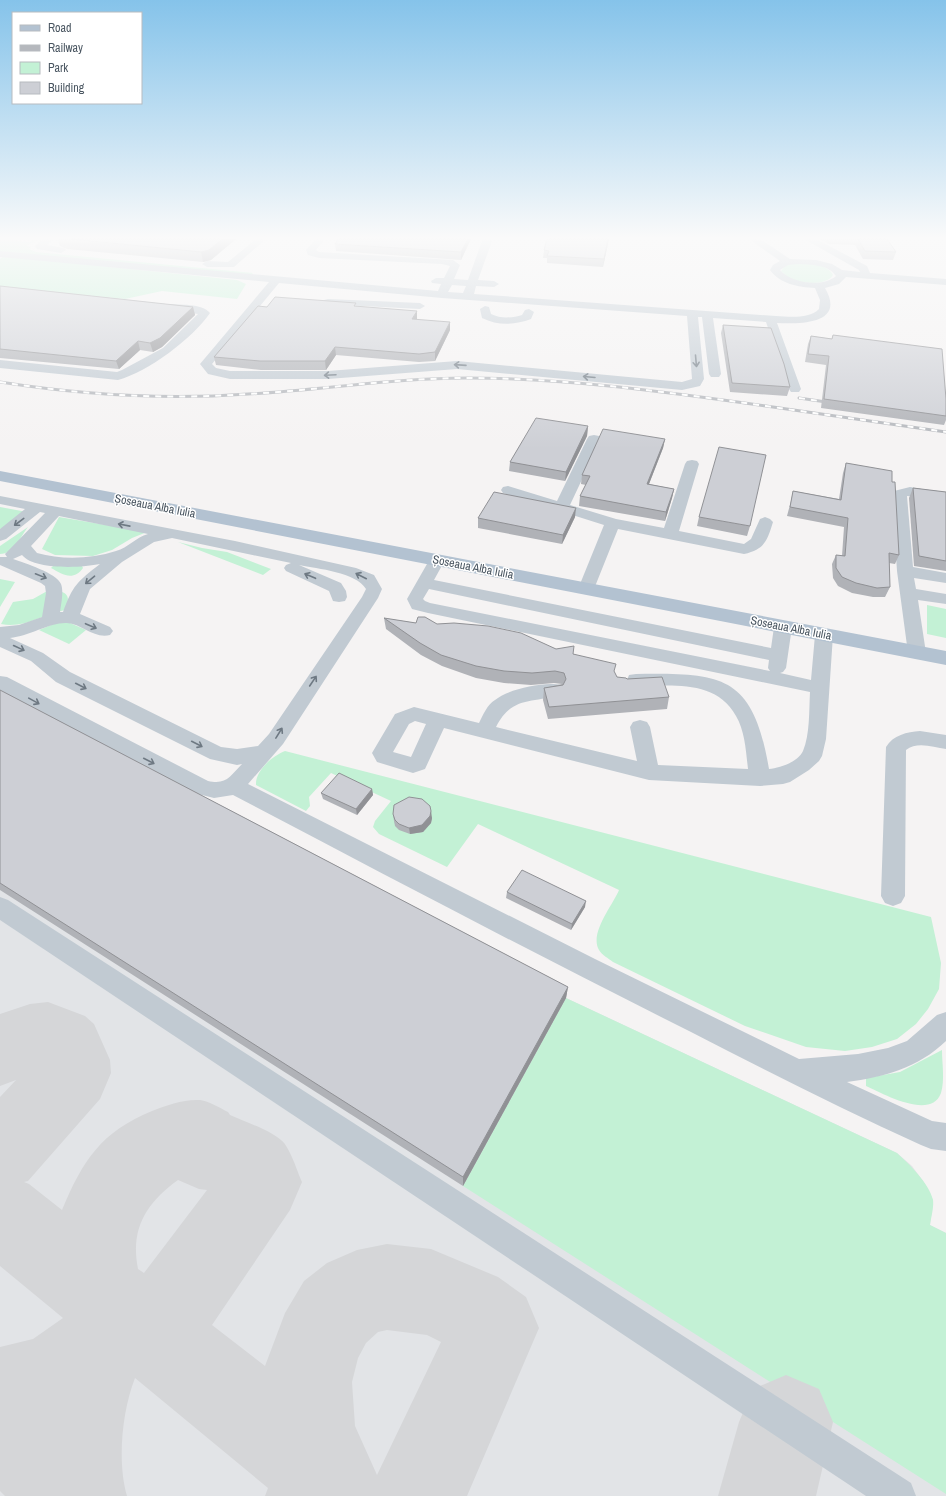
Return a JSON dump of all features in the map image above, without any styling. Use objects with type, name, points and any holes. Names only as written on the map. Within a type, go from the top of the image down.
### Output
[{"type":"main road","name":"Șoseaua Alba Iulia","points":[[0,476],[946,658]]},
{"type":"street","points":[[0,364],[111,377],[126,373],[167,350],[204,313],[199,310],[188,309]]},
{"type":"street","points":[[253,309],[206,364],[212,371],[230,375],[287,376],[457,365],[682,386],[696,384],[698,379],[692,318]]},
{"type":"street","points":[[485,309],[486,316],[498,320],[515,321],[527,317],[529,312],[692,318],[707,315],[770,319],[803,319],[820,314],[824,309]]},
{"type":"street","points":[[555,309],[692,318]]},
{"type":"street","points":[[707,315],[715,374]]},
{"type":"street","points":[[770,319],[795,389]]},
{"type":"street","points":[[562,506],[594,439]]},
{"type":"street","points":[[670,534],[692,464]]},
{"type":"street","points":[[508,490],[613,523],[744,549],[757,544],[765,522]]},
{"type":"street","points":[[917,653],[905,571],[899,494],[904,492],[914,492],[946,497]]},
{"type":"street","points":[[0,500],[234,546],[356,573],[368,579],[374,589],[370,598],[276,739],[234,786],[219,791],[201,787],[0,682]]},
{"type":"street","points":[[0,536],[38,507]]},
{"type":"street","points":[[2,561],[23,546],[55,511]]},
{"type":"street","points":[[586,589],[613,523]]},
{"type":"street","points":[[70,618],[84,585],[124,554],[150,538],[171,534]]},
{"type":"street","points":[[23,546],[31,556],[64,563],[95,561],[124,554]]},
{"type":"street","points":[[234,546],[324,582],[334,587],[338,591],[339,597]]},
{"type":"street","points":[[437,560],[415,599],[418,605],[820,688]]},
{"type":"street","points":[[2,561],[47,579],[54,584],[50,621]]},
{"type":"street","points":[[54,593],[95,561]]},
{"type":"street","points":[[905,571],[946,578]]},
{"type":"street","points":[[424,583],[779,656]]},
{"type":"street","points":[[908,593],[946,599]]},
{"type":"street","points":[[0,634],[21,631],[57,618],[70,618],[104,631]]},
{"type":"street","points":[[776,679],[783,627]]},
{"type":"street","points":[[438,720],[649,772],[760,778],[784,776],[802,765],[812,756],[816,739],[824,635]]},
{"type":"street","points":[[0,640],[37,657],[63,677],[217,754],[237,757],[265,752]]},
{"type":"street","points":[[622,682],[666,680],[692,682],[711,685],[726,690],[735,699],[746,716],[752,737],[760,778]]},
{"type":"street","points":[[484,732],[496,709],[508,700],[535,692],[554,690]]},
{"type":"street","points":[[640,727],[649,772]]},
{"type":"street","points":[[893,896],[896,747],[902,741],[910,738],[921,738],[946,742]]},
{"type":"street","points":[[234,786],[586,967],[798,1072],[931,1135],[946,1137]]},
{"type":"street","points":[[0,907],[898,1496]]},
{"type":"street","points":[[798,1072],[838,1070],[883,1062],[916,1050],[946,1024]]},
{"type":"shaded area","points":[[0,699],[566,998],[897,1153],[912,1166],[923,1181],[933,1200],[930,1225],[946,1233],[946,1496],[0,1496]]},
{"type":"green space","points":[[0,507],[27,512],[10,525],[0,529]]},
{"type":"green space","points":[[59,517],[147,532],[132,538],[112,550],[93,556],[55,555],[42,549]]},
{"type":"green space","points":[[28,527],[13,548],[0,554],[0,546]]},
{"type":"green space","points":[[178,542],[227,552],[271,569],[263,575]]},
{"type":"green space","points":[[53,566],[82,566],[83,568],[75,575],[67,576],[51,568]]},
{"type":"green space","points":[[0,579],[15,582],[0,607]]},
{"type":"green space","points":[[49,590],[59,591],[66,594],[68,600],[65,610],[26,623],[9,625],[1,624],[13,602],[33,599]]},
{"type":"green space","points":[[927,605],[946,609],[946,638],[927,634]]},
{"type":"green space","points":[[56,623],[70,623],[86,630],[69,644],[39,630]]},
{"type":"green space","points":[[285,751],[931,917],[941,963],[939,989],[928,1009],[916,1024],[897,1039],[872,1047],[845,1051],[806,1047],[745,1026],[613,962],[599,950],[597,936],[599,928],[619,890],[478,824],[447,867],[379,834],[373,827],[375,821],[391,801],[331,773],[309,797],[310,806],[306,811],[256,785],[256,780],[261,769],[275,756]]},
{"type":"green space","points":[[566,998],[897,1153],[913,1168],[923,1181],[933,1200],[930,1225],[946,1233],[946,1494],[463,1186]]},
{"type":"green space","points":[[942,1050],[942,1088],[936,1101],[927,1105],[906,1103],[866,1086],[866,1078],[900,1072]]},
{"type":"building","points":[[0,309],[191,309],[160,338],[150,343],[138,341],[116,361],[0,349]]},
{"type":"building","points":[[256,309],[389,309],[417,311],[412,319],[450,322],[435,352],[419,354],[335,347],[325,361],[260,361],[214,357]]},
{"type":"building","points":[[723,325],[771,328],[784,364],[790,387],[732,383]]},
{"type":"building","points":[[833,335],[942,349],[946,416],[824,399],[829,356],[808,354],[811,336],[832,339]]},
{"type":"building","points":[[536,418],[588,426],[566,472],[510,462]]},
{"type":"building","points":[[603,429],[665,439],[647,484],[674,489],[666,512],[580,496],[590,476],[582,475]]},
{"type":"building","points":[[719,447],[766,455],[750,526],[699,517]]},
{"type":"building","points":[[846,463],[892,471],[892,482],[895,482],[899,555],[889,553],[890,587],[877,588],[856,583],[842,577],[836,568],[836,555],[845,556],[848,518],[790,507],[793,491],[841,500]]},
{"type":"building","points":[[913,488],[946,492],[946,561],[919,556]]},
{"type":"building","points":[[494,492],[576,508],[563,535],[478,518]]},
{"type":"building","points":[[418,617],[425,617],[437,624],[454,623],[488,626],[521,633],[556,649],[574,646],[573,654],[616,664],[614,671],[617,677],[627,679],[662,677],[669,697],[549,707],[544,688],[563,685],[566,679],[564,673],[555,671],[532,673],[504,671],[476,666],[441,655],[420,643],[384,618],[416,623]]},
{"type":"building","points":[[0,690],[568,987],[463,1177],[0,883]]},
{"type":"building","points":[[339,773],[372,789],[356,809],[321,793]]},
{"type":"building","points":[[409,797],[422,799],[430,806],[431,811],[430,816],[422,825],[409,828],[399,824],[395,820],[393,814],[394,805]]},
{"type":"building","points":[[522,870],[586,901],[572,924],[507,892]]},
{"type":"taxiway","points":[[0,1051],[9,1045],[37,1037],[54,1038],[60,1041],[68,1049],[74,1066],[74,1073],[0,1153]]},
{"type":"taxiway","points":[[102,1294],[94,1256],[95,1235],[99,1220],[113,1192],[133,1167],[145,1157],[157,1148],[173,1142],[201,1139],[199,1150],[227,1153],[254,1168],[262,1182],[152,1335]]},
{"type":"taxiway","points":[[0,1213],[102,1294]]},
{"type":"taxiway","points":[[326,1473],[308,1427],[306,1382],[317,1345],[335,1312],[357,1293],[387,1287],[431,1292],[467,1308],[495,1328],[417,1496]]},
{"type":"taxiway","points":[[102,1294],[152,1335]]},
{"type":"taxiway","points":[[0,1393],[46,1380],[74,1366],[99,1347],[110,1335]]},
{"type":"taxiway","points":[[152,1335],[326,1473]]},
{"type":"taxiway","points":[[78,1496],[74,1480],[76,1431],[86,1386],[104,1342]]},
{"type":"taxiway","points":[[767,1496],[786,1422]]},
{"type":"taxiway","points":[[0,1425],[75,1496]]},
{"type":"taxiway","points":[[314,1496],[326,1473]]},
{"type":"taxiway","points":[[326,1473],[329,1476]]},
{"type":"railway","points":[[0,382],[93,393],[155,396],[217,396],[412,380],[467,378],[542,380],[692,396],[946,432]]},
{"type":"railway","points":[[799,398],[833,403]]}]
